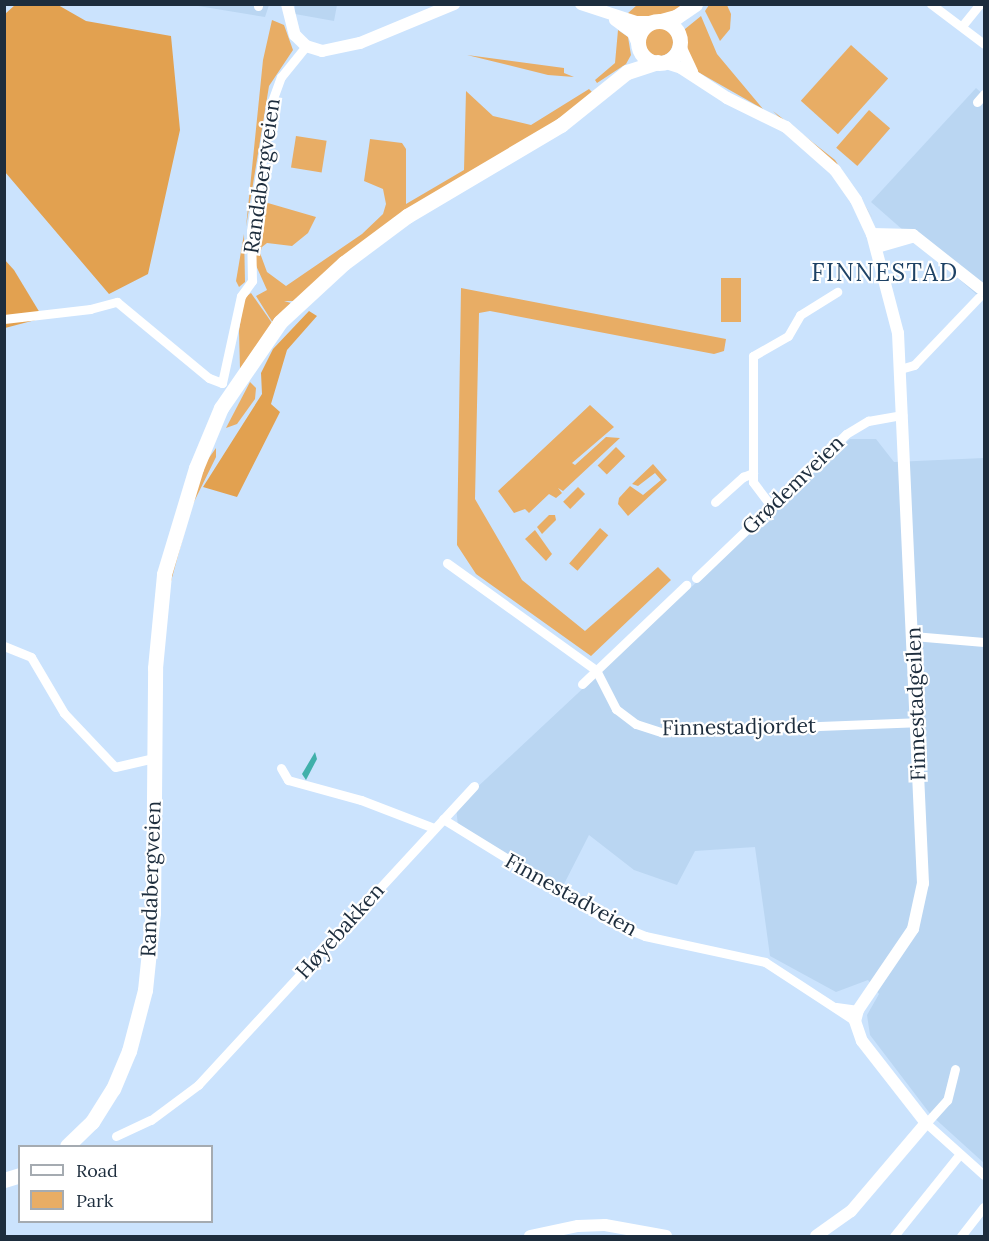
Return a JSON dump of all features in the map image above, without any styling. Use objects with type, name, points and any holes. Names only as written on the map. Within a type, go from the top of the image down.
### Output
[{"type":"highway","points":[[696,4],[675,55],[660,62],[644,56],[639,47],[640,33],[656,22],[676,17],[696,4]]},
{"type":"highway","points":[[656,22],[674,27],[679,41]]},
{"type":"highway","name":"Randabergveien","points":[[627,72],[639,47]]},
{"type":"highway","name":"Randabergveien","points":[[68,1145],[92,1122],[113,1089],[141,1008],[153,913],[155,668],[163,589],[187,507],[211,446],[276,339],[348,266],[447,193],[561,125],[627,72],[660,62]]},
{"type":"main road","points":[[287,4],[292,29],[306,46],[322,51],[343,49],[454,4]]},
{"type":"main road","points":[[581,4],[602,11],[656,22]]},
{"type":"main road","points":[[602,11],[633,33],[639,47]]},
{"type":"main road","name":"Finnestadgeilen","points":[[679,41],[695,76]]},
{"type":"main road","name":"Finnestadgeilen","points":[[660,62],[695,76],[727,98],[786,127],[817,152],[850,190],[872,234],[894,310],[900,369],[923,883],[920,909],[908,938],[856,1015]]},
{"type":"main road","points":[[872,234],[903,232],[917,237],[983,293]]},
{"type":"main road","points":[[877,248],[917,237]]},
{"type":"main road","name":"Finnestadveien","points":[[856,1015],[862,1041],[926,1123]]},
{"type":"main road","points":[[816,1236],[851,1211],[926,1123]]},
{"type":"main road","points":[[530,1236],[578,1226],[605,1225],[666,1236]]},
{"type":"street","points":[[931,4],[954,24],[962,26],[984,44]]},
{"type":"street","points":[[962,26],[980,4]]},
{"type":"street","name":"Randabergveien","points":[[4,319],[90,309],[117,302],[209,378],[222,383],[241,296],[252,281],[251,231],[271,104],[281,77],[306,46]]},
{"type":"street","points":[[977,102],[984,94]]},
{"type":"street","points":[[771,506],[755,489],[753,473],[753,356],[788,336],[800,315],[837,292]]},
{"type":"street","points":[[900,369],[914,365],[983,293]]},
{"type":"street","name":"Grødemveien","points":[[696,578],[846,434],[868,421],[902,415]]},
{"type":"street","points":[[715,502],[743,477],[753,473]]},
{"type":"street","name":"Finnestadjordet","points":[[447,563],[596,670],[616,709],[636,724],[661,732],[916,722]]},
{"type":"street","points":[[582,684],[686,585]]},
{"type":"street","points":[[913,636],[984,642]]},
{"type":"street","points":[[4,646],[31,657],[64,713],[115,767],[154,758]]},
{"type":"street","points":[[281,768],[288,780],[361,800],[434,828],[474,786]]},
{"type":"street","name":"Finnestadveien","points":[[443,819],[608,921],[645,936],[765,962],[836,1007],[840,1015],[856,1015]]},
{"type":"street","name":"Høyebakken","points":[[116,1136],[151,1120],[198,1085],[434,828]]},
{"type":"street","points":[[955,1069],[947,1100],[926,1123],[984,1175]]},
{"type":"street","points":[[894,1236],[960,1154]]},
{"type":"street","points":[[961,1236],[984,1207]]},
{"type":"shaded area","points":[[15,5],[58,5],[86,21],[171,36],[180,130],[148,274],[109,294],[5,172],[5,14]]},
{"type":"shaded area","points":[[192,5],[269,5],[265,17]]},
{"type":"shaded area","points":[[295,5],[337,5],[334,21],[295,14]]},
{"type":"shaded area","points":[[976,88],[984,95],[984,301],[871,202]]},
{"type":"shaded area","points":[[4,259],[14,270],[43,318],[5,328]]},
{"type":"shaded area","points":[[309,311],[317,316],[287,350],[271,404],[280,412],[237,497],[203,487],[262,394],[261,373],[273,349]]},
{"type":"shaded area","points":[[850,439],[876,439],[894,462],[984,458],[984,1163],[931,1115],[870,1035],[867,1015],[879,994],[868,980],[836,992],[770,956],[755,847],[695,851],[677,885],[634,870],[589,835],[562,888],[458,826],[456,807]]},
{"type":"shaded area","points":[[315,752],[317,759],[306,780],[302,774]]},
{"type":"green space","points":[[637,5],[683,5],[673,14],[638,18],[627,14]]},
{"type":"green space","points":[[709,5],[727,5],[731,14],[730,29],[720,41],[705,11]]},
{"type":"green space","points":[[701,16],[717,54],[763,109],[698,72],[685,49],[685,29]]},
{"type":"green space","points":[[272,20],[284,25],[293,50],[269,86],[246,227],[263,60]]},
{"type":"green space","points":[[659,28],[669,32],[673,42],[669,52],[659,56],[649,52],[645,42],[649,32]]},
{"type":"green space","points":[[618,30],[628,37],[631,55],[626,64],[597,83],[595,80],[615,63]]},
{"type":"green space","points":[[851,45],[888,78],[838,134],[801,101]]},
{"type":"green space","points":[[467,55],[564,68],[564,73],[574,77],[548,75]]},
{"type":"green space","points":[[589,89],[592,92],[584,101],[294,301],[284,301],[291,303],[273,323],[256,296],[267,290],[254,261],[265,166],[261,201],[316,217],[308,233],[292,246],[267,243],[262,247],[260,253],[267,272],[286,286],[362,234],[383,214],[386,204],[383,189],[364,181],[370,139],[402,143],[406,149],[406,204],[464,170],[466,91],[493,116],[531,125]]},
{"type":"green space","points":[[869,110],[890,128],[857,166],[836,148]]},
{"type":"green space","points":[[773,111],[835,160],[859,197]]},
{"type":"green space","points":[[296,136],[327,141],[322,172],[291,168]]},
{"type":"green space","points":[[244,234],[245,282],[239,287],[236,281]]},
{"type":"green space","points":[[721,278],[741,278],[741,322],[721,322]]},
{"type":"green space","points":[[461,288],[726,339],[724,351],[714,354],[490,311],[479,313],[475,499],[522,580],[585,631],[658,567],[671,580],[591,656],[476,574],[457,545]]},
{"type":"green space","points":[[251,293],[272,323],[240,369],[239,331],[244,298]]},
{"type":"green space","points":[[250,382],[256,388],[255,399],[237,424],[226,428]]},
{"type":"green space","points":[[590,405],[614,427],[572,463],[575,465],[606,437],[620,438],[563,491],[558,488],[562,493],[556,498],[549,494],[529,513],[525,509],[514,513],[498,491]]},
{"type":"green space","points":[[616,447],[625,456],[607,475],[598,465]]},
{"type":"green space","points":[[216,448],[216,457],[191,508],[170,585],[179,534],[206,462]]},
{"type":"green space","points":[[653,464],[667,480],[628,516],[618,504],[619,498],[630,486],[643,495],[661,480],[655,473],[638,486],[632,484]]},
{"type":"green space","points":[[578,487],[585,494],[570,509],[563,502]]},
{"type":"green space","points":[[549,515],[555,515],[556,520],[542,534],[537,527]]},
{"type":"green space","points":[[600,528],[608,535],[577,571],[569,563]]},
{"type":"green space","points":[[535,530],[552,554],[546,561],[525,539]]},
{"type":"district","name":"FINNESTAD","points":[[885,273]]}]
